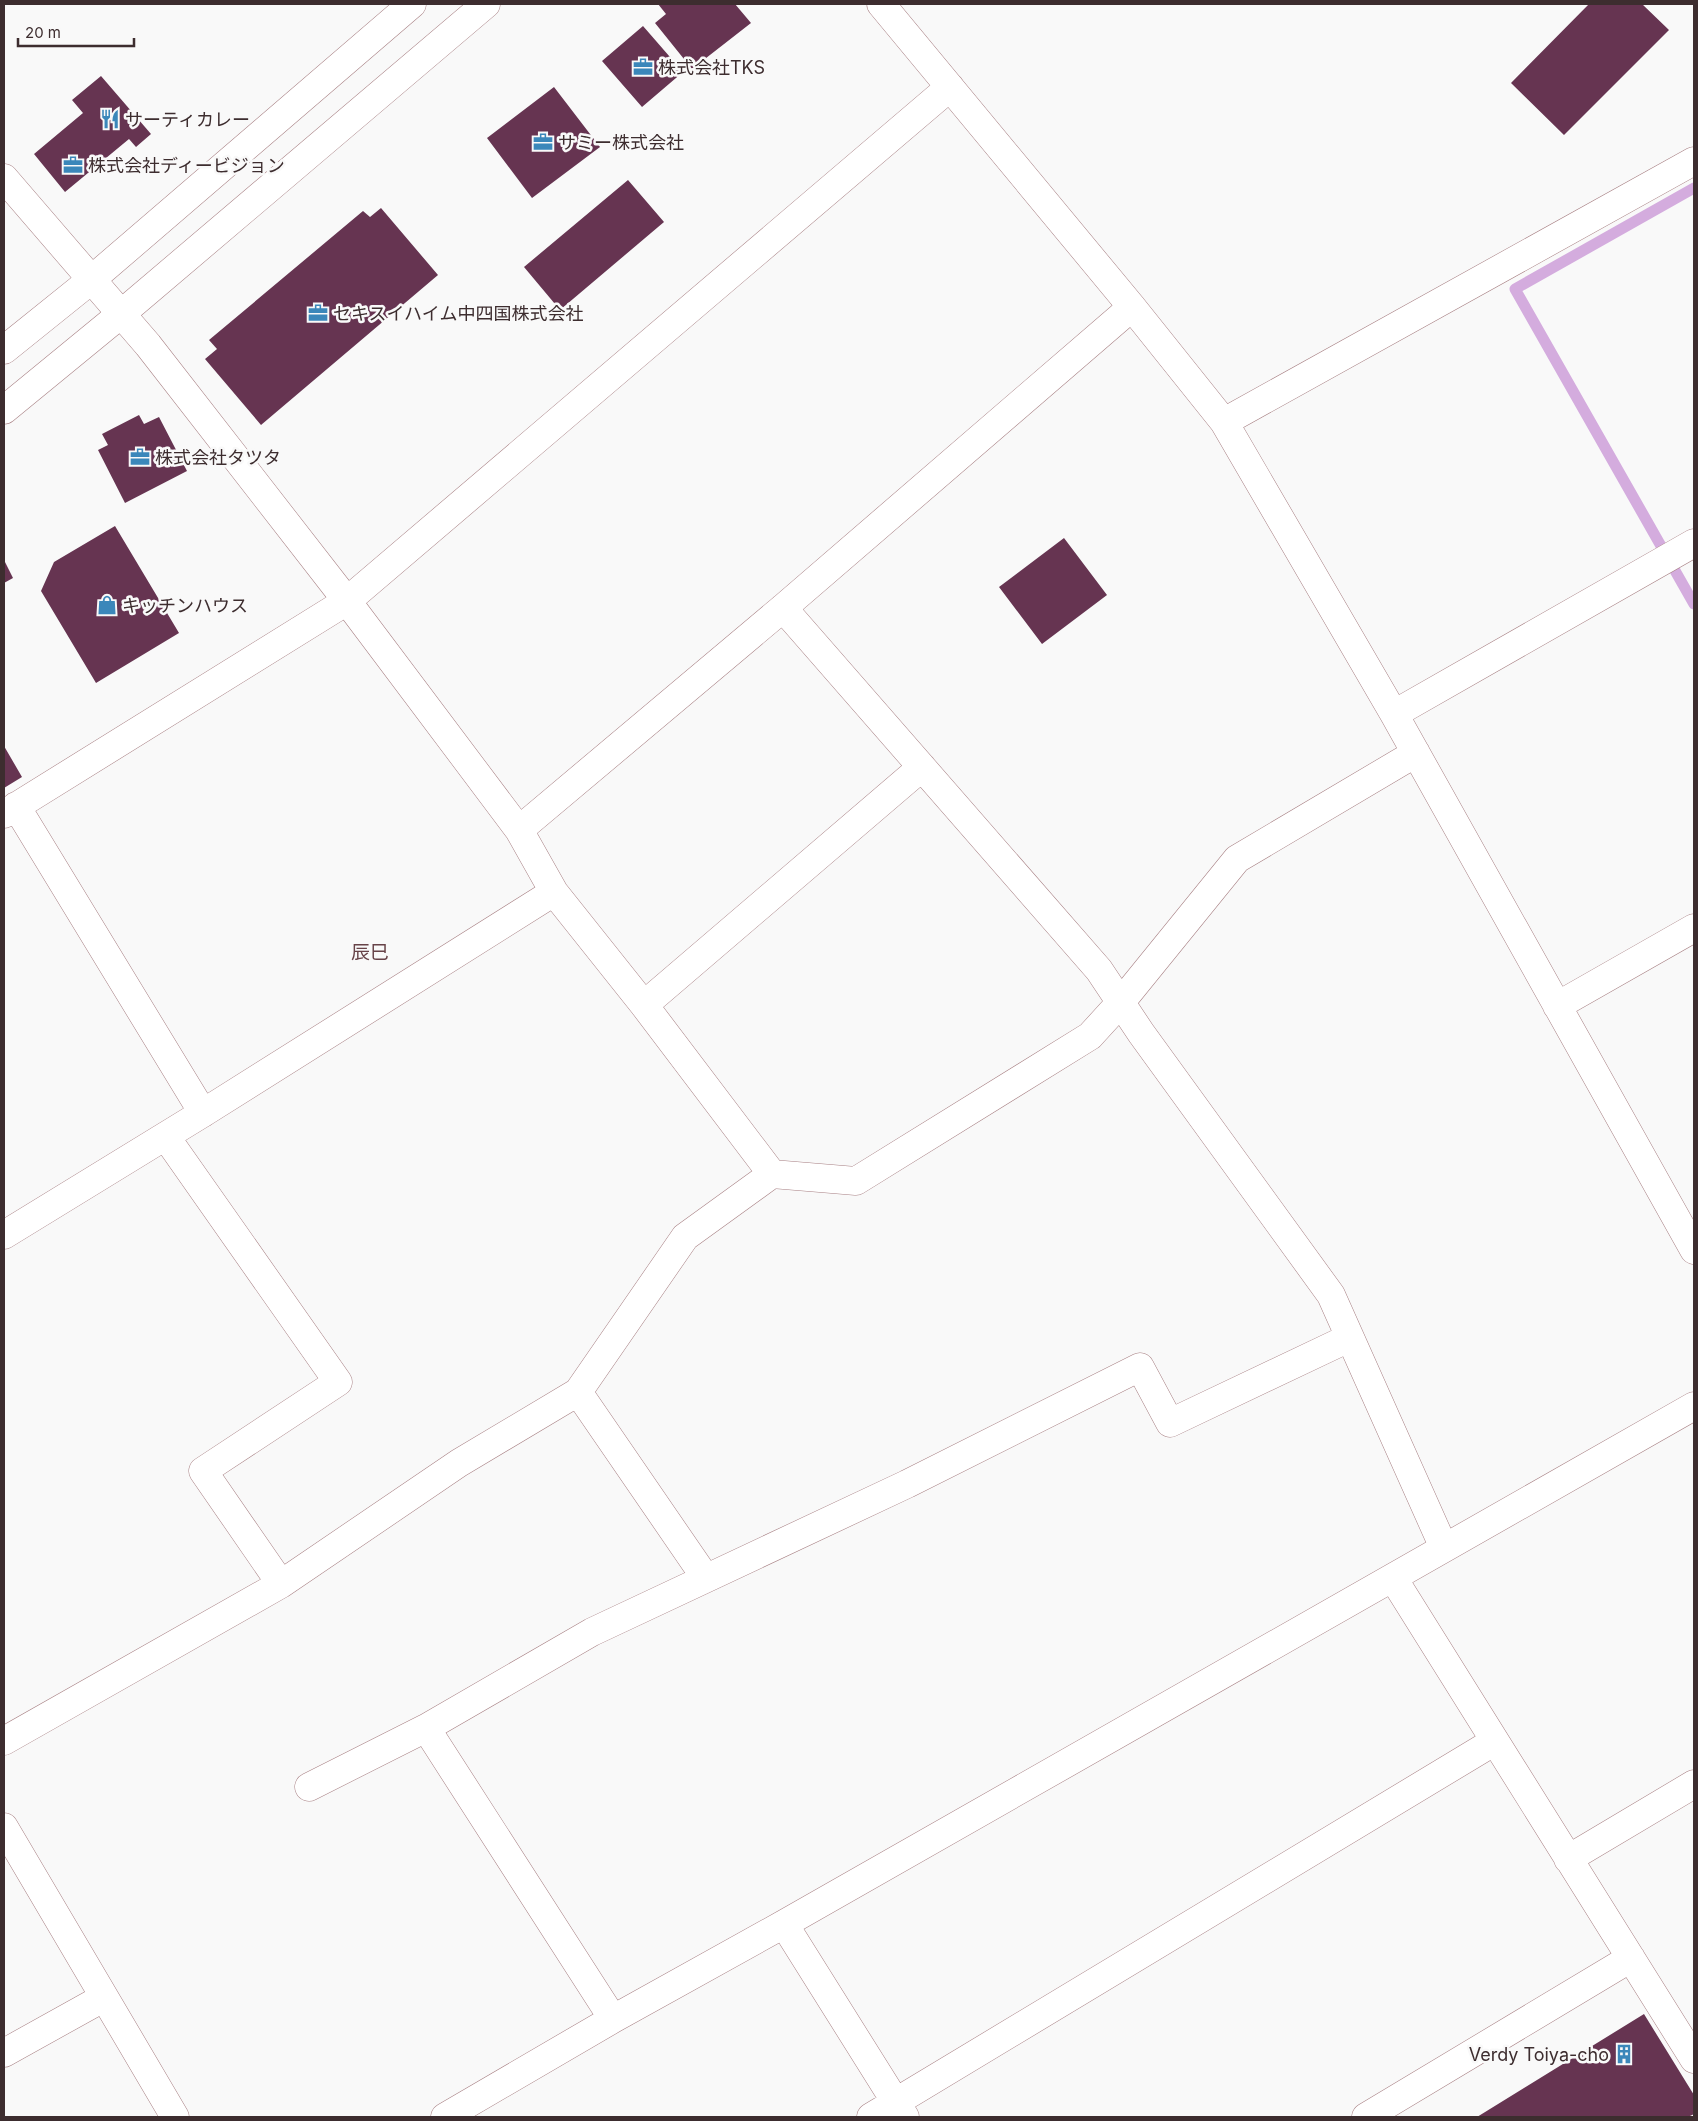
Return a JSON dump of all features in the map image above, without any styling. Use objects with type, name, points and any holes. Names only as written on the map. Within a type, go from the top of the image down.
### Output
[{"type":"street","points":[[4,350],[90,280],[412,4]]},
{"type":"street","points":[[4,410],[121,314],[486,4]]},
{"type":"street","points":[[881,4],[1132,307],[1224,422],[1416,752],[1694,1250]]},
{"type":"street","points":[[203,1114],[10,810],[347,601],[950,87]]},
{"type":"street","points":[[1224,422],[1694,161]]},
{"type":"street","points":[[4,178],[154,353],[347,601],[519,830],[554,892],[644,1005],[772,1174]]},
{"type":"street","points":[[519,830],[783,608],[1132,307]]},
{"type":"street","points":[[1394,714],[1676,553]]},
{"type":"street","points":[[783,608],[1099,970],[1331,1295],[1444,1548]]},
{"type":"street","points":[[4,1741],[281,1584],[459,1463],[578,1392],[685,1237],[772,1174],[856,1181],[1090,1036],[1121,1002],[1236,859],[1416,752]]},
{"type":"street","points":[[644,1005],[922,767]]},
{"type":"street","points":[[4,1235],[203,1114],[554,892]]},
{"type":"street","points":[[1558,1006],[1694,928]]},
{"type":"street","points":[[166,1137],[338,1382],[203,1471],[281,1584]]},
{"type":"street","points":[[309,1787],[426,1728],[592,1632],[705,1577],[907,1484],[1140,1367],[1170,1423],[1349,1338]]},
{"type":"street","points":[[578,1392],[705,1577]]},
{"type":"street","points":[[444,2117],[613,2018],[784,1924],[1694,1406]]},
{"type":"street","points":[[1393,1578],[1694,2059]]},
{"type":"street","points":[[426,1728],[613,2018]]},
{"type":"street","points":[[872,2117],[900,2110],[1495,1741]]},
{"type":"street","points":[[1568,1859],[1694,1784]]},
{"type":"street","points":[[4,1827],[174,2117]]},
{"type":"street","points":[[784,1924],[900,2110]]},
{"type":"street","points":[[1366,2117],[1631,1958]]},
{"type":"street","points":[[4,2053],[103,1998]]},
{"type":"building","points":[[658,4],[735,4],[751,23],[692,69],[655,23],[666,14]]},
{"type":"building","points":[[1589,4],[1642,4],[1669,30],[1564,135],[1511,83]]},
{"type":"building","points":[[643,26],[683,72],[642,107],[602,61]]},
{"type":"building","points":[[101,76],[151,134],[136,147],[129,139],[65,192],[34,154],[83,113],[72,100]]},
{"type":"building","points":[[554,87],[600,147],[532,198],[487,138]]},
{"type":"building","points":[[628,180],[664,222],[560,310],[524,267]]},
{"type":"building","points":[[381,208],[438,275],[261,425],[205,359],[217,349],[209,340],[363,211],[370,217]]},
{"type":"building","points":[[139,415],[144,424],[159,417],[187,471],[125,503],[98,450],[108,445],[102,434]]},
{"type":"building","points":[[115,526],[179,633],[96,683],[41,591],[54,562]]},
{"type":"building","points":[[1064,538],[1107,595],[1042,644],[999,587]]},
{"type":"building","points":[[4,560],[13,578],[4,583]]},
{"type":"building","points":[[4,746],[22,777],[4,788]]},
{"type":"building","name":"Verdy Toiya-cho","points":[[1644,2014],[1694,2095],[1694,2114],[1688,2117],[1477,2117]]},
{"type":"waterway","points":[[1694,188],[1515,289],[1694,604]]},
{"type":"place","name":"株式会社TKS","points":[[643,67]]},
{"type":"place","name":"サーティカレー","points":[[110,119]]},
{"type":"place","name":"サミー株式会社","points":[[543,142]]},
{"type":"place","name":"株式会社ディービジョン","points":[[73,165]]},
{"type":"place","name":"セキスイハイム中四国株式会社","points":[[318,313]]},
{"type":"place","name":"株式会社タツタ","points":[[140,457]]},
{"type":"place","name":"キッチンハウス","points":[[107,605]]},
{"type":"place","name":"Verdy Toiya-cho","points":[[1624,2054]]},
{"type":"district","name":"辰巳","points":[[370,952]]}]
